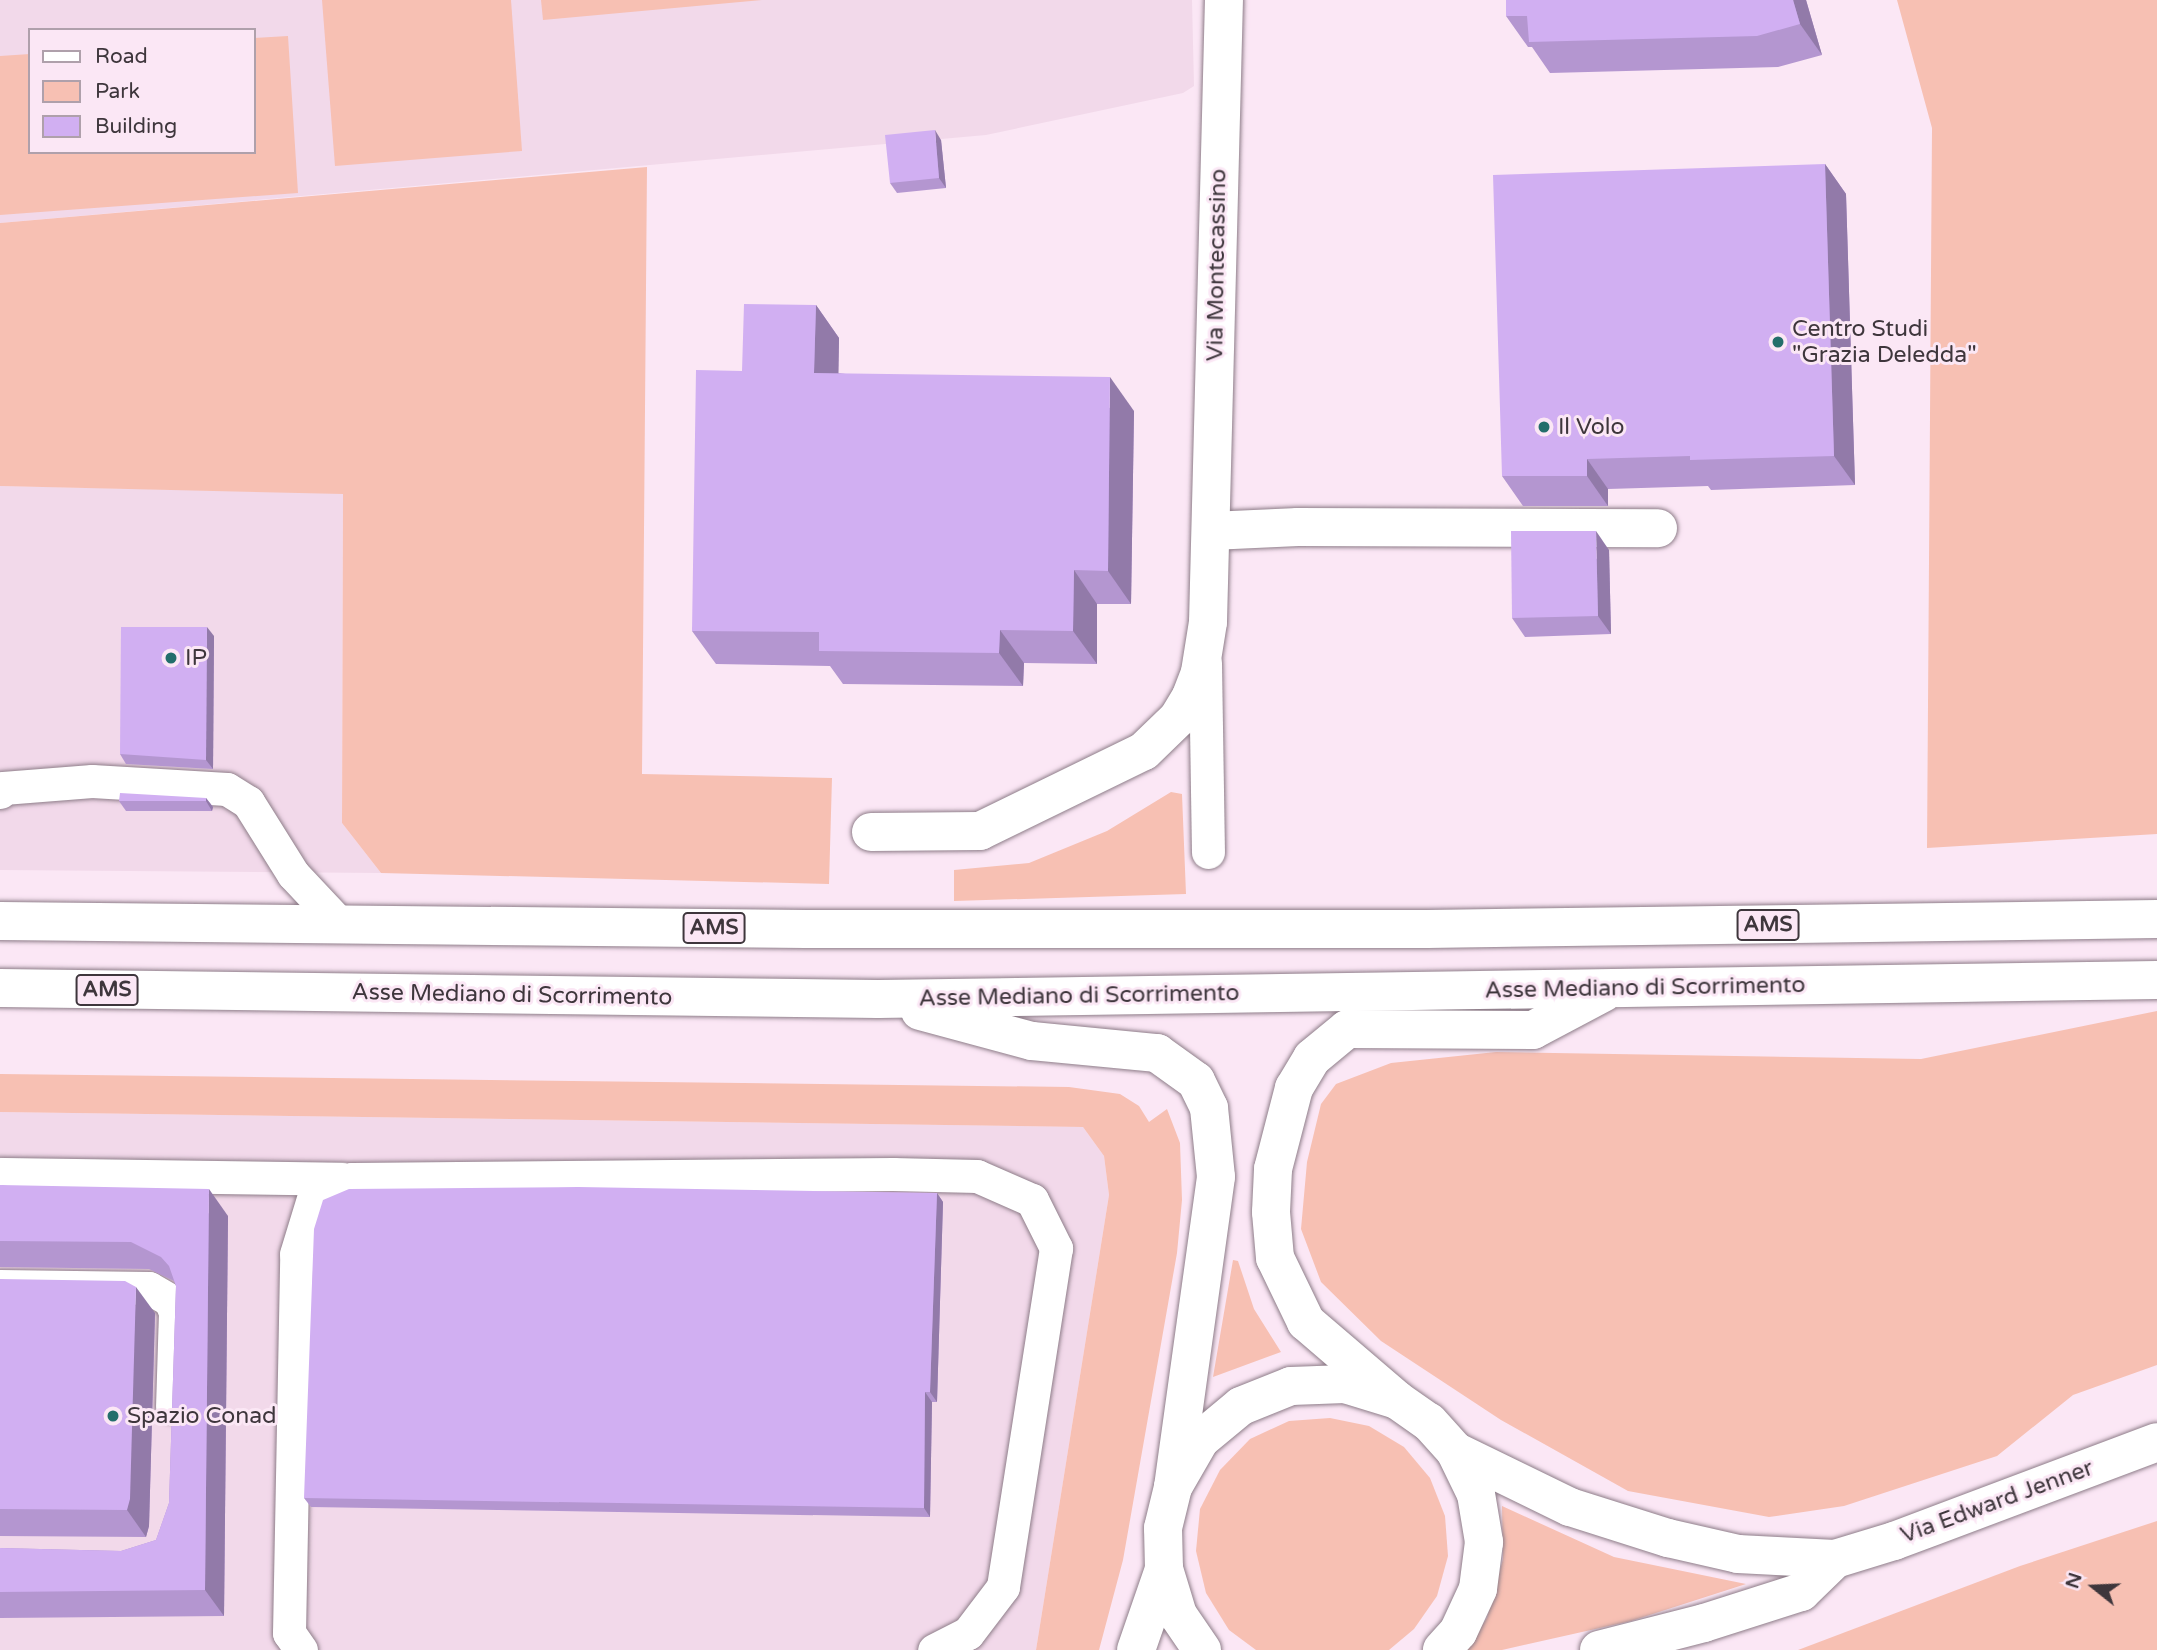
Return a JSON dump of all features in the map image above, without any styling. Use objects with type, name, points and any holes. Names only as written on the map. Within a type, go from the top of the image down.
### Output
[{"type":"main road","name":"Via Montecassino","points":[[871,832],[980,831],[1126,763],[1163,736],[1178,718],[1200,672],[1205,647],[1210,531],[1224,0]]},
{"type":"main road","points":[[1210,531],[1298,527],[1658,528]]},
{"type":"main road","points":[[2110,920],[2157,894]]},
{"type":"main road","name":"AMS","points":[[0,920],[806,929],[1427,929],[2157,919]]},
{"type":"main road","name":"Asse Mediano di Scorrimento","points":[[0,988],[878,999],[2157,980]]},
{"type":"main road","points":[[1396,1400],[1306,1322],[1275,1258],[1271,1212],[1273,1169],[1294,1088],[1312,1058],[1347,1029],[1533,1030],[1611,989]]},
{"type":"main road","points":[[878,999],[1032,1041],[1157,1053],[1196,1082],[1209,1108],[1216,1177],[1173,1487]]},
{"type":"main road","name":"Via Edward Jenner","points":[[1202,1650],[1178,1615],[1164,1569],[1163,1528],[1173,1487],[1200,1440],[1241,1406],[1291,1386],[1345,1384],[1396,1400],[1429,1422],[1454,1451],[1476,1494],[1484,1542],[1478,1589],[1458,1632],[1442,1650]]},
{"type":"main road","name":"Via Edward Jenner","points":[[1454,1451],[1570,1507],[1668,1538],[1738,1554],[1835,1559],[1894,1541],[2157,1442]]},
{"type":"main road","name":"Via Edward Jenner","points":[[1599,1650],[1704,1623],[1801,1592],[1835,1559]]},
{"type":"main road","name":"Via Edward Jenner","points":[[1136,1650],[1164,1569]]},
{"type":"lane","points":[[1205,647],[1208,852]]},
{"type":"lane","points":[[0,792],[3,788],[92,781],[227,789],[248,802],[293,874],[340,924]]},
{"type":"lane","points":[[0,1174],[352,1179],[879,1174],[977,1176],[1032,1200],[1056,1248],[1003,1587],[968,1633],[934,1650]]},
{"type":"lane","points":[[287,1644],[296,1254],[314,1195],[352,1179]]},
{"type":"lane","points":[[0,1286],[149,1288],[170,1300],[175,1312],[171,1434]]},
{"type":"shaded area","points":[[0,0],[1192,0],[1194,86],[1183,93],[986,135],[0,223]]},
{"type":"shaded area","name":"IP","points":[[0,486],[343,493],[342,823],[381,873],[0,870]]},
{"type":"shaded area","points":[[0,1112],[1083,1127],[1104,1156],[1109,1195],[1036,1650],[0,1650]]},
{"type":"green space","points":[[322,0],[511,0],[522,151],[335,166]]},
{"type":"green space","points":[[541,0],[762,0],[543,20]]},
{"type":"green space","points":[[1897,0],[2157,0],[2157,834],[1927,848],[1932,128]]},
{"type":"green space","points":[[288,36],[298,193],[0,215],[0,56],[28,54],[28,154],[256,154],[256,38]]},
{"type":"green space","points":[[647,167],[642,774],[832,778],[829,884],[381,873],[342,823],[343,494],[0,486],[0,223]]},
{"type":"green space","points":[[1171,792],[1182,794],[1186,894],[954,901],[954,870],[1029,863],[1107,831]]},
{"type":"green space","points":[[2157,1011],[2157,1365],[2073,1395],[1997,1456],[1844,1506],[1769,1517],[1628,1491],[1501,1420],[1381,1341],[1321,1282],[1301,1229],[1307,1162],[1321,1104],[1336,1084],[1391,1063],[1496,1052],[1921,1059]]},
{"type":"green space","points":[[0,1074],[1069,1087],[1120,1094],[1139,1106],[1149,1122],[1167,1109],[1180,1143],[1182,1200],[1177,1253],[1123,1560],[1099,1650],[1036,1650],[1109,1195],[1104,1156],[1083,1127],[0,1112]]},
{"type":"green space","points":[[1233,1260],[1238,1261],[1254,1309],[1281,1352],[1213,1377]]},
{"type":"green space","points":[[1330,1418],[1369,1426],[1404,1447],[1430,1478],[1445,1516],[1448,1556],[1437,1596],[1414,1629],[1389,1650],[1256,1650],[1229,1630],[1206,1593],[1196,1551],[1200,1509],[1220,1470],[1250,1439],[1289,1421]]},
{"type":"green space","points":[[1502,1506],[1614,1557],[1746,1584],[1631,1621],[1502,1650],[1466,1650],[1487,1618],[1503,1559]]},
{"type":"green space","points":[[2157,1521],[2157,1650],[1798,1650],[2020,1566]]},
{"type":"building","points":[[1506,0],[1793,0],[1800,24],[1757,36],[1529,42],[1527,16],[1506,16]]},
{"type":"building","points":[[935,130],[939,178],[890,183],[885,135]]},
{"type":"building","points":[[1825,164],[1834,456],[1690,460],[1690,456],[1587,459],[1587,476],[1502,476],[1493,175]]},
{"type":"building","points":[[744,304],[816,305],[814,373],[1110,377],[1108,571],[1074,570],[1073,631],[1000,630],[999,653],[819,651],[819,632],[692,631],[696,370],[742,371]]},
{"type":"building","points":[[1511,531],[1596,531],[1598,616],[1512,618]]},
{"type":"building","points":[[121,627],[207,627],[206,760],[120,754]]},
{"type":"building","points":[[120,793],[206,798],[206,801],[119,801]]},
{"type":"building","points":[[0,1185],[209,1189],[205,1590],[0,1592],[0,1548],[121,1551],[156,1540],[169,1503],[176,1286],[169,1266],[161,1257],[131,1242],[0,1241]]},
{"type":"building","points":[[578,1187],[937,1193],[930,1392],[925,1392],[924,1508],[304,1498],[314,1229],[323,1200],[349,1189]]},
{"type":"building","points":[[0,1279],[125,1281],[136,1287],[130,1499],[127,1510],[0,1509]]},
{"type":"place","name":"Centro Studi \"Grazia Deledda\"","points":[[1778,342]]},
{"type":"place","name":"Il Volo","points":[[1544,427]]},
{"type":"place","name":"IP","points":[[171,658]]},
{"type":"place","name":"Spazio Conad","points":[[113,1416]]}]
